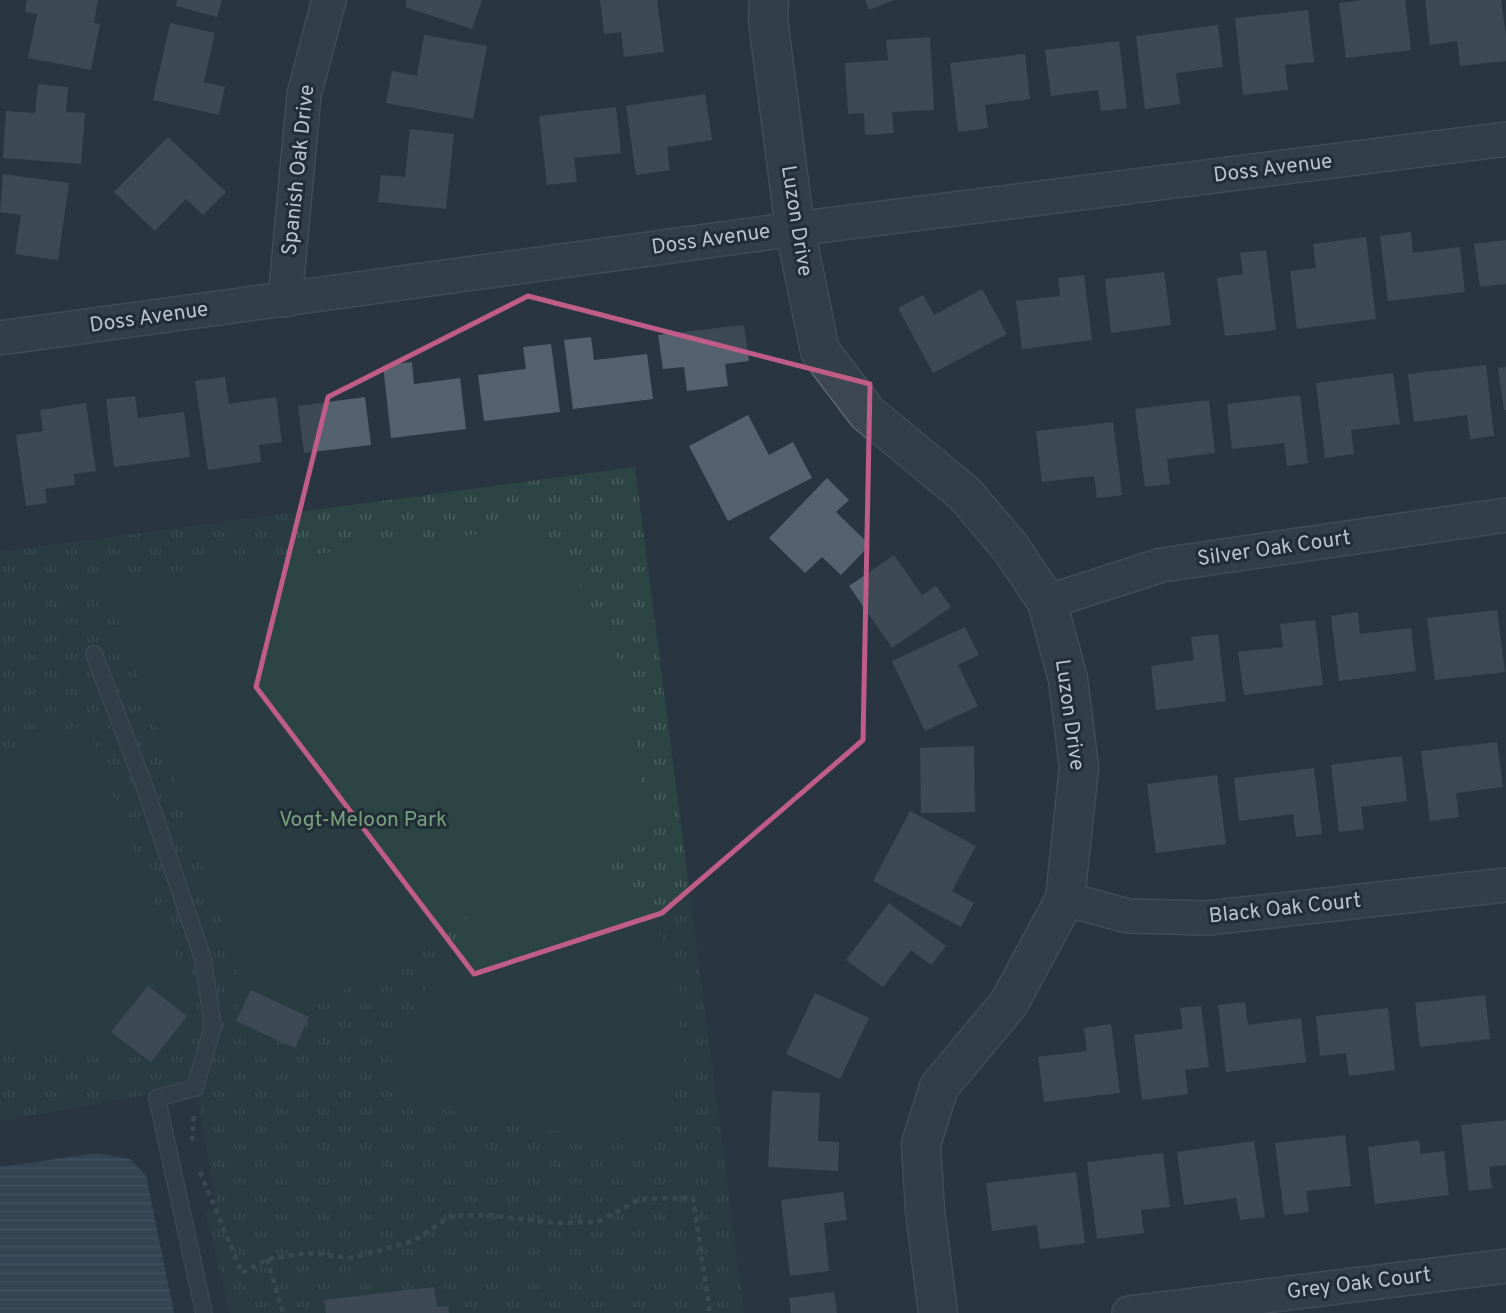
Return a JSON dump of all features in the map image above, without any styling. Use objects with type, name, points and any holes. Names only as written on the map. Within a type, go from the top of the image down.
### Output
[{"type":"street","name":"Spanish Oak Drive","points":[[285,300],[304,95],[329,0]]},
{"type":"street","name":"Luzon Drive","points":[[769,0],[768,20],[795,229],[820,351],[867,414],[964,494],[1010,547],[1047,602],[1068,679],[1079,767],[1065,899],[1009,1003],[939,1087],[921,1144],[925,1210],[938,1313]]},
{"type":"street","name":"Doss Avenue","points":[[0,338],[795,229],[1506,139]]},
{"type":"street","name":"Silver Oak Court","points":[[1047,602],[1162,565],[1506,515]]},
{"type":"street","name":"Black Oak Court","points":[[1065,899],[1128,916],[1208,918],[1506,885]]},
{"type":"street","name":"Grey Oak Court","points":[[1129,1313],[1335,1300],[1506,1266]]},
{"type":"lane","points":[[94,654],[145,788],[203,959],[213,1026],[195,1088],[157,1098],[204,1313]]},
{"type":"path","points":[[191,1154],[195,1088]]},
{"type":"path","points":[[197,1166],[242,1273],[267,1259],[306,1253],[352,1258],[413,1241],[451,1216],[489,1215],[555,1223],[597,1222],[641,1199],[692,1198],[710,1313]]},
{"type":"path","points":[[267,1259],[283,1313]]},
{"type":"highlighted area","points":[[528,296],[870,384],[863,740],[662,913],[474,974],[256,687],[328,397]]},
{"type":"green space","name":"Vogt-Meloon Park","points":[[635,467],[744,1313],[230,1313],[205,1212],[217,1210],[196,1086],[0,1121],[0,552]]},
{"type":"green space","points":[[537,527],[576,578],[627,676],[648,837],[590,856],[633,891],[676,961],[683,1068],[663,1137],[652,1149],[406,1102],[389,1052],[472,909],[439,936],[307,1011],[297,1048],[235,1012],[242,981],[106,580]]},
{"type":"green space","points":[[86,724],[199,1018],[158,1059],[0,1043],[0,756]]},
{"type":"water","points":[[97,1153],[130,1159],[146,1175],[174,1313],[0,1313],[0,1167]]},
{"type":"building","points":[[27,0],[98,0],[94,23],[100,24],[91,70],[28,58],[37,14],[25,12]]},
{"type":"building","points":[[177,0],[222,0],[217,17],[176,6]]},
{"type":"building","points":[[407,0],[482,0],[472,29],[405,7]]},
{"type":"building","points":[[600,0],[657,0],[664,52],[624,57],[621,32],[604,34]]},
{"type":"building","points":[[865,0],[894,0],[869,10]]},
{"type":"building","points":[[1405,0],[1411,50],[1346,58],[1339,3]]},
{"type":"building","points":[[1425,0],[1501,0],[1506,61],[1460,66],[1457,41],[1430,45]]},
{"type":"building","points":[[1308,10],[1314,62],[1285,65],[1288,90],[1243,95],[1235,18]]},
{"type":"building","points":[[170,23],[215,33],[204,82],[225,87],[219,115],[153,100]]},
{"type":"building","points":[[1218,25],[1223,67],[1176,73],[1180,104],[1145,109],[1136,36]]},
{"type":"building","points":[[424,35],[487,46],[473,119],[386,103],[392,71],[417,76]]},
{"type":"building","points":[[930,37],[934,110],[892,112],[894,133],[865,135],[864,113],[848,114],[845,63],[888,60],[886,40]]},
{"type":"building","points":[[1119,41],[1127,108],[1101,111],[1098,90],[1051,96],[1045,50]]},
{"type":"building","points":[[1025,54],[1030,99],[985,105],[988,128],[958,132],[950,63]]},
{"type":"building","points":[[38,84],[68,87],[66,112],[85,113],[81,164],[3,158],[6,111],[35,113]]},
{"type":"building","points":[[705,94],[712,140],[667,147],[670,170],[636,175],[626,106]]},
{"type":"building","points":[[616,107],[621,153],[574,158],[577,182],[547,185],[539,116]]},
{"type":"building","points":[[410,129],[454,134],[446,209],[378,202],[381,175],[405,177]]},
{"type":"building","points":[[168,137],[226,192],[203,215],[186,199],[155,231],[114,192]]},
{"type":"building","points":[[3,174],[69,183],[58,260],[15,254],[21,215],[0,212]]},
{"type":"building","points":[[1411,232],[1413,253],[1460,247],[1465,292],[1388,301],[1380,236]]},
{"type":"building","points":[[1366,237],[1376,319],[1297,329],[1290,271],[1316,268],[1313,244]]},
{"type":"building","points":[[1506,240],[1506,284],[1480,287],[1474,244]]},
{"type":"building","points":[[1266,250],[1276,330],[1225,336],[1217,278],[1243,274],[1240,253]]},
{"type":"building","points":[[1164,272],[1171,325],[1111,333],[1105,279]]},
{"type":"building","points":[[1084,275],[1092,340],[1022,349],[1016,301],[1060,296],[1058,278]]},
{"type":"building","points":[[982,289],[1007,334],[933,373],[898,308],[923,295],[934,315]]},
{"type":"building","points":[[744,325],[749,361],[725,364],[728,386],[687,391],[684,367],[663,369],[658,335]]},
{"type":"building","points":[[591,337],[594,360],[647,354],[653,399],[573,409],[564,340]]},
{"type":"building","points":[[551,344],[560,412],[484,421],[478,375],[526,369],[523,347]]},
{"type":"building","points":[[412,362],[414,384],[460,378],[466,429],[391,438],[383,365]]},
{"type":"building","points":[[1486,365],[1494,436],[1470,439],[1467,415],[1414,422],[1408,374]]},
{"type":"building","points":[[1506,367],[1506,410],[1504,410],[1498,368]]},
{"type":"building","points":[[1393,373],[1400,424],[1351,430],[1354,454],[1325,458],[1316,383]]},
{"type":"building","points":[[225,377],[229,404],[276,397],[282,442],[259,445],[261,462],[208,470],[195,381]]},
{"type":"building","points":[[1300,395],[1308,463],[1287,466],[1284,443],[1232,449],[1227,404]]},
{"type":"building","points":[[135,396],[138,418],[184,412],[190,457],[114,467],[106,399]]},
{"type":"building","points":[[365,397],[371,445],[304,453],[298,406]]},
{"type":"building","points":[[1209,400],[1215,453],[1167,459],[1170,484],[1145,487],[1135,409]]},
{"type":"building","points":[[86,403],[96,471],[74,474],[75,485],[45,489],[47,503],[26,506],[16,435],[43,431],[40,410]]},
{"type":"building","points":[[748,415],[769,455],[793,442],[812,478],[728,521],[689,446]]},
{"type":"building","points":[[1113,422],[1122,495],[1097,498],[1094,476],[1042,482],[1036,431]]},
{"type":"building","points":[[827,478],[849,500],[836,512],[870,545],[841,575],[822,557],[805,573],[769,538]]},
{"type":"building","points":[[894,555],[922,595],[936,586],[951,607],[892,648],[849,586]]},
{"type":"building","points":[[1497,610],[1505,672],[1435,680],[1427,618]]},
{"type":"building","points":[[1358,612],[1360,634],[1411,628],[1416,671],[1339,681],[1331,616]]},
{"type":"building","points":[[1315,620],[1323,685],[1244,695],[1238,652],[1283,647],[1280,624]]},
{"type":"building","points":[[965,627],[979,655],[958,665],[978,706],[925,731],[892,661]]},
{"type":"building","points":[[1218,634],[1226,701],[1156,710],[1151,666],[1194,660],[1191,637]]},
{"type":"building","points":[[1497,742],[1503,787],[1456,793],[1459,817],[1430,821],[1421,751]]},
{"type":"building","points":[[974,746],[975,812],[921,813],[920,748]]},
{"type":"building","points":[[1402,756],[1407,801],[1361,807],[1364,829],[1339,832],[1331,765]]},
{"type":"building","points":[[1314,768],[1322,834],[1296,837],[1293,814],[1239,821],[1234,778]]},
{"type":"building","points":[[1217,775],[1226,844],[1156,853],[1147,784]]},
{"type":"building","points":[[910,811],[976,846],[952,891],[974,903],[961,927],[873,881]]},
{"type":"building","points":[[889,903],[946,946],[931,965],[911,950],[883,987],[846,960]]},
{"type":"building","points":[[148,986],[187,1016],[151,1062],[111,1032]]},
{"type":"building","points":[[251,990],[309,1017],[295,1048],[236,1021]]},
{"type":"building","points":[[815,993],[869,1018],[840,1079],[786,1054]]},
{"type":"building","points":[[1485,995],[1490,1039],[1420,1047],[1415,1003]]},
{"type":"building","points":[[1245,1002],[1248,1025],[1301,1018],[1306,1062],[1226,1072],[1218,1005]]},
{"type":"building","points":[[1201,1006],[1209,1067],[1185,1070],[1188,1094],[1142,1100],[1134,1035],[1183,1029],[1180,1008]]},
{"type":"building","points":[[1388,1008],[1395,1070],[1349,1076],[1346,1053],[1320,1056],[1316,1016]]},
{"type":"building","points":[[1111,1024],[1120,1093],[1044,1102],[1038,1057],[1087,1051],[1084,1028]]},
{"type":"building","points":[[772,1091],[820,1093],[818,1141],[839,1142],[838,1171],[768,1167]]},
{"type":"building","points":[[1506,1120],[1506,1165],[1489,1167],[1492,1188],[1469,1191],[1461,1125]]},
{"type":"building","points":[[1345,1135],[1351,1186],[1306,1191],[1309,1212],[1284,1215],[1275,1143]]},
{"type":"building","points":[[1419,1140],[1421,1154],[1444,1151],[1449,1195],[1375,1204],[1368,1147]]},
{"type":"building","points":[[1254,1141],[1265,1217],[1240,1220],[1236,1198],[1184,1205],[1177,1152]]},
{"type":"building","points":[[1163,1153],[1170,1207],[1141,1210],[1144,1233],[1097,1239],[1087,1162]]},
{"type":"building","points":[[1076,1172],[1085,1243],[1040,1249],[1037,1225],[992,1231],[986,1183]]},
{"type":"building","points":[[843,1192],[847,1220],[824,1223],[829,1271],[790,1276],[781,1200]]},
{"type":"building","points":[[434,1287],[437,1307],[448,1306],[449,1313],[326,1313],[324,1300]]},
{"type":"building","points":[[834,1292],[837,1313],[791,1313],[789,1298]]}]
